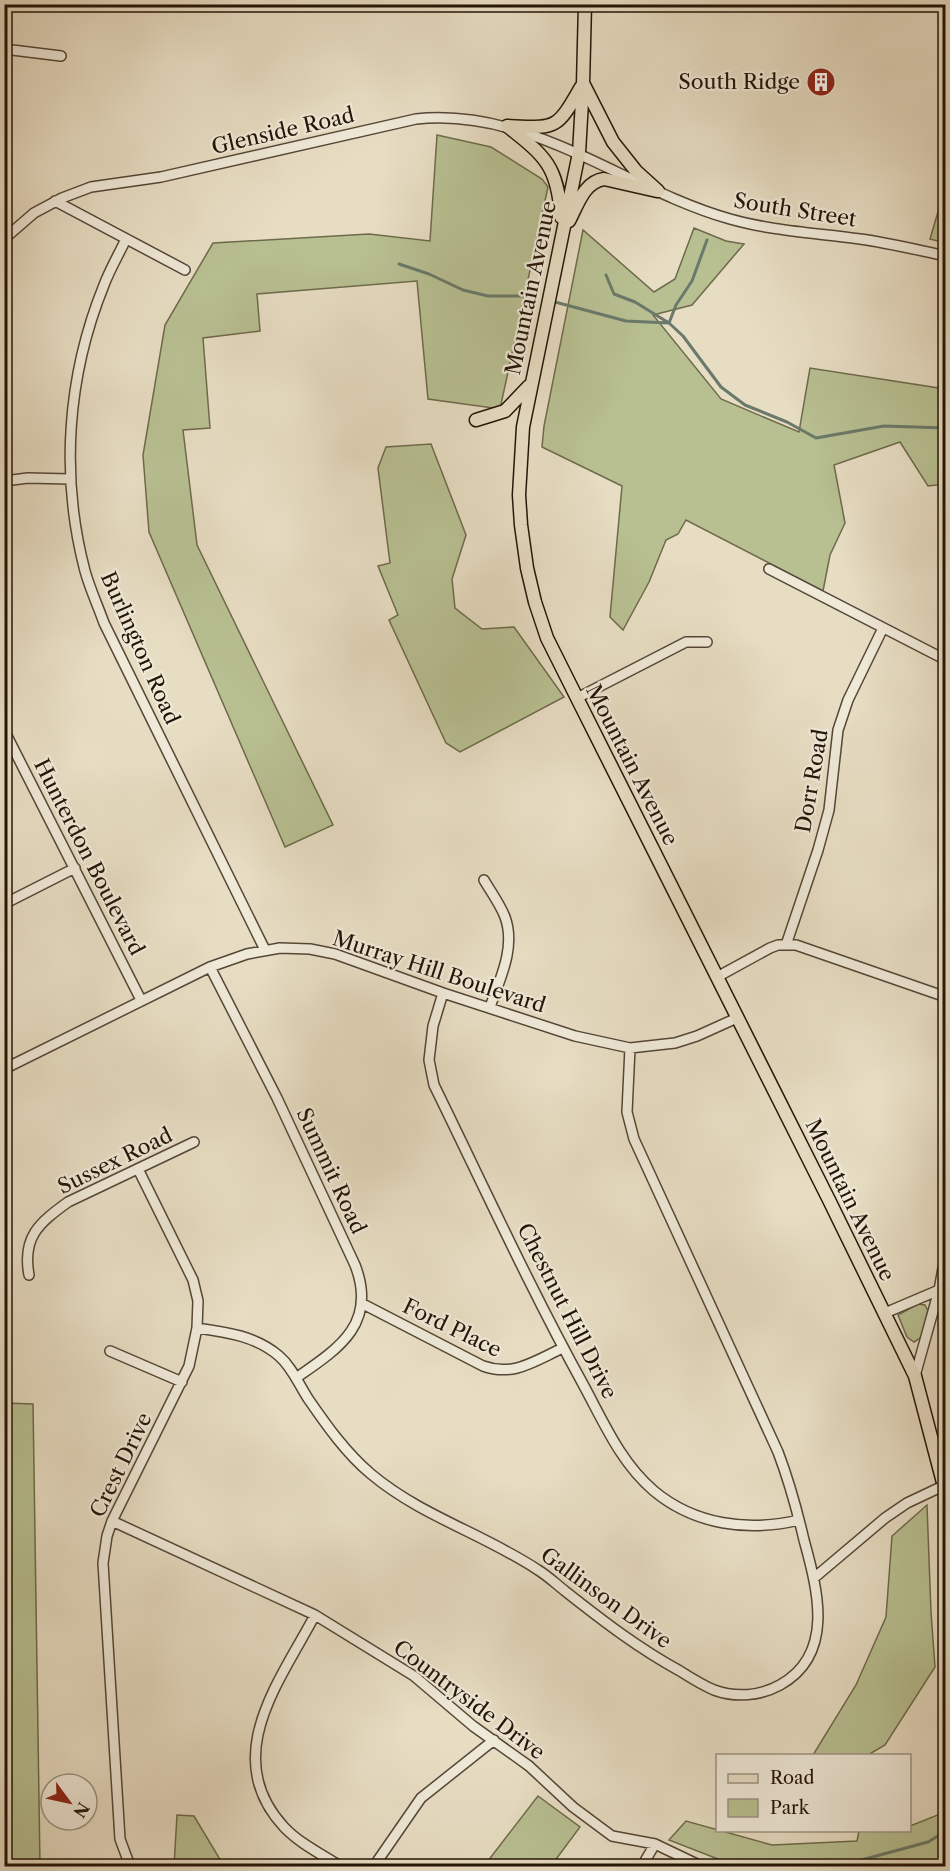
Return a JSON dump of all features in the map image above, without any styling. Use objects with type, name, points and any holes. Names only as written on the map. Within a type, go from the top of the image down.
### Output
[{"type":"main road","name":"Mountain Avenue","points":[[585,4],[579,153],[530,386],[519,461],[521,525],[535,602],[547,638],[915,1376],[944,1490]]},
{"type":"main road","points":[[507,126],[544,127],[553,124],[562,119],[583,84]]},
{"type":"main road","points":[[583,84],[613,142],[636,171],[658,191]]},
{"type":"main road","points":[[507,126],[536,150],[552,171],[560,195],[561,236]]},
{"type":"main road","points":[[561,236],[585,190],[596,180],[604,179],[658,191]]},
{"type":"main road","points":[[476,420],[505,411],[530,386]]},
{"type":"street","points":[[4,49],[61,57]]},
{"type":"street","name":"Glenside Road","points":[[4,239],[34,213],[55,201],[91,187],[161,177],[416,119],[468,119],[507,126],[579,153]]},
{"type":"street","name":"South Street","points":[[579,153],[703,210],[753,225],[861,239],[945,256]]},
{"type":"street","points":[[55,201],[185,270]]},
{"type":"street","name":"Burlington Road","points":[[126,239],[105,284],[82,352],[74,396],[70,440],[70,479],[76,530],[86,573],[104,623],[265,950]]},
{"type":"street","points":[[4,481],[28,478],[70,479]]},
{"type":"street","points":[[769,569],[945,660]]},
{"type":"street","name":"Dorr Road","points":[[786,945],[829,810],[838,730],[848,700],[883,628]]},
{"type":"street","points":[[577,698],[686,642],[707,642]]},
{"type":"street","name":"Hunterdon Boulevard","points":[[6,736],[141,1000]]},
{"type":"street","points":[[4,904],[75,868]]},
{"type":"street","points":[[484,880],[505,918],[508,940],[507,962],[490,1007]]},
{"type":"street","points":[[717,978],[770,948],[796,945],[945,997]]},
{"type":"street","name":"Murray Hill Boulevard","points":[[4,1069],[210,966],[265,950],[310,950],[335,954],[442,993],[575,1036],[630,1048],[675,1043],[737,1018]]},
{"type":"street","name":"Summit Road","points":[[210,966],[278,1098],[360,1279],[361,1303],[355,1325],[342,1344],[296,1378]]},
{"type":"street","name":"Chestnut Hill Drive","points":[[442,993],[433,1026],[429,1060],[434,1085],[563,1348],[624,1460],[669,1502],[699,1517],[732,1525],[765,1526],[800,1520]]},
{"type":"street","name":"Gallinson Drive","points":[[197,1328],[242,1335],[279,1356],[348,1454],[395,1493],[460,1528],[496,1544],[540,1571],[644,1652],[715,1690],[739,1695],[763,1692],[785,1682],[802,1666],[813,1645],[818,1623],[818,1600],[800,1520],[778,1452],[634,1139],[627,1112],[630,1048]]},
{"type":"street","name":"Sussex Road","points":[[29,1275],[27,1249],[43,1221],[68,1202],[194,1142]]},
{"type":"street","name":"Crest Drive","points":[[130,1866],[120,1839],[103,1563],[112,1521],[182,1382],[194,1352],[198,1300],[193,1280],[138,1170]]},
{"type":"street","points":[[915,1376],[939,1290],[945,1252]]},
{"type":"street","points":[[885,1313],[939,1290]]},
{"type":"street","name":"Ford Place","points":[[361,1303],[494,1370],[514,1370],[563,1348]]},
{"type":"street","points":[[110,1351],[182,1382]]},
{"type":"street","points":[[814,1578],[885,1518],[907,1503],[944,1490]]},
{"type":"street","name":"Countryside Drive","points":[[112,1521],[315,1615],[414,1676],[473,1726],[529,1767],[573,1807],[612,1836],[655,1844],[701,1866]]},
{"type":"street","points":[[315,1615],[264,1712],[255,1744],[256,1767],[261,1789],[277,1819],[293,1836],[340,1866]]},
{"type":"street","points":[[374,1866],[421,1798],[494,1740]]},
{"type":"street","points":[[642,1866],[655,1844]]},
{"type":"green space","points":[[437,135],[491,147],[542,179],[548,187],[500,409],[428,399],[417,281],[257,294],[260,331],[203,338],[210,428],[183,430],[197,545],[333,825],[285,847],[149,532],[143,455],[165,325],[213,243],[369,234],[430,241]]},
{"type":"green space","points":[[945,188],[945,243],[930,239]]},
{"type":"green space","points":[[694,228],[726,241],[744,244],[692,305],[653,315],[721,399],[799,432],[810,368],[945,389],[945,484],[928,486],[900,442],[834,465],[845,523],[830,555],[823,591],[686,520],[678,534],[666,540],[649,582],[623,630],[610,617],[622,486],[542,447],[544,426],[583,230],[654,292],[675,279]]},
{"type":"green space","points":[[431,444],[466,535],[452,579],[455,608],[482,629],[514,627],[564,697],[460,752],[446,743],[389,620],[398,615],[378,566],[390,563],[378,468],[386,447]]},
{"type":"green space","points":[[918,1304],[925,1305],[928,1311],[922,1337],[914,1342],[907,1337],[898,1315]]},
{"type":"green space","points":[[5,1403],[33,1404],[40,1866],[5,1866]]},
{"type":"green space","points":[[927,1505],[935,1667],[885,1745],[870,1754],[814,1754],[856,1685],[886,1617],[892,1536]]},
{"type":"green space","points":[[538,1796],[580,1827],[551,1866],[484,1866]]},
{"type":"green space","points":[[945,1812],[945,1851],[940,1866],[768,1866],[723,1861],[669,1840],[686,1821],[716,1829],[716,1832],[725,1832],[772,1845],[857,1841],[859,1832],[911,1832],[911,1826]]},
{"type":"green space","points":[[177,1815],[194,1816],[224,1866],[174,1866]]},
{"type":"waterway","points":[[555,302],[626,321],[669,323],[676,305],[692,281],[707,240]]},
{"type":"waterway","points":[[399,264],[429,274],[463,290],[488,296],[534,296]]},
{"type":"waterway","points":[[606,275],[614,294],[635,302],[669,323],[683,336],[721,387],[745,405],[787,422],[816,438],[884,426],[946,428]]},
{"type":"waterway","points":[[791,1860],[843,1865],[928,1842],[946,1831]]},
{"type":"place","name":"South Ridge","points":[[821,82]]}]
